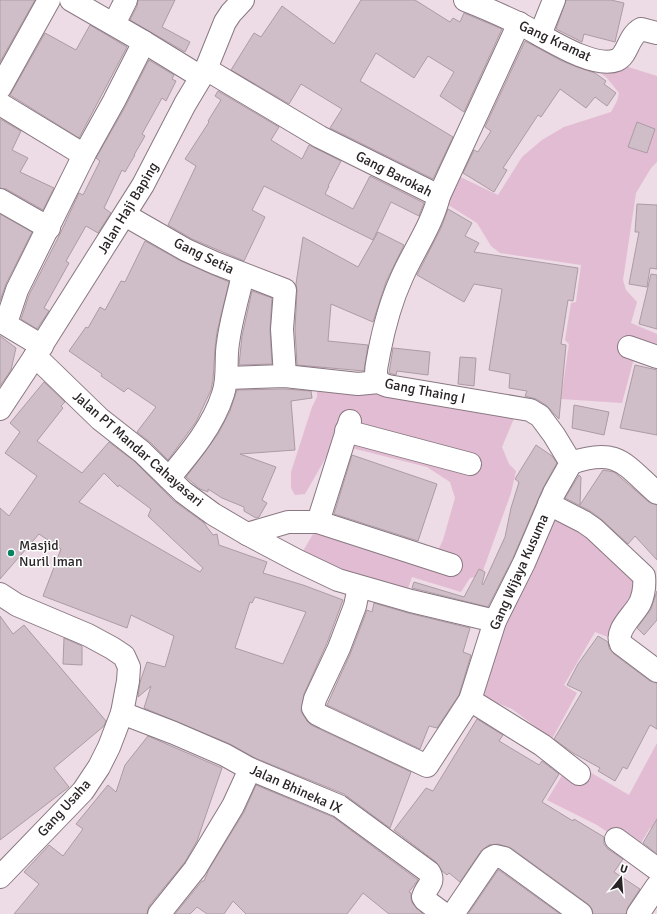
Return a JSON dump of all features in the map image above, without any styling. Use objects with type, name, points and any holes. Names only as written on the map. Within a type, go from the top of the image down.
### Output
[{"type":"street","points":[[0,88],[49,0]]},
{"type":"street","name":"Gang Barokah","points":[[71,0],[144,42],[320,137],[439,196],[519,23]]},
{"type":"street","points":[[114,24],[126,0]]},
{"type":"street","name":"Jalan Haji Baping","points":[[0,409],[39,351],[143,185],[185,104],[203,73],[225,22],[243,0]]},
{"type":"street","name":"Gang Kramat","points":[[465,0],[519,23],[565,48],[584,56],[604,61],[619,59],[636,31],[641,29],[657,33]]},
{"type":"street","points":[[540,35],[554,0]]},
{"type":"street","points":[[3,322],[13,298],[84,156],[144,42]]},
{"type":"street","points":[[0,104],[84,156]]},
{"type":"street","name":"Gang Thaing I","points":[[439,196],[437,205],[426,230],[402,276],[388,311],[376,371],[377,378],[379,382],[388,386],[530,410],[540,416],[554,434],[571,463]]},
{"type":"street","points":[[0,200],[49,228]]},
{"type":"street","name":"Gang Setia","points":[[125,215],[186,250],[243,275],[285,290],[282,329],[285,376]]},
{"type":"street","points":[[169,478],[193,449],[218,408],[227,378],[226,358],[228,344],[243,275]]},
{"type":"street","name":"Jalan PT Mandar Cahayasari","points":[[3,322],[39,351],[100,419],[142,452],[183,492],[208,511],[246,534],[338,580],[411,601],[495,621]]},
{"type":"street","points":[[629,347],[657,357]]},
{"type":"street","points":[[227,378],[285,376],[358,384],[379,382]]},
{"type":"street","points":[[318,522],[348,426],[470,464]]},
{"type":"street","points":[[571,463],[599,456],[617,459],[657,493]]},
{"type":"street","name":"Gang Wijaya Kusuma","points":[[360,587],[355,606],[339,648],[315,699],[313,708],[317,714],[324,718],[426,766],[429,765],[470,700],[495,621],[524,562],[549,504],[571,463]]},
{"type":"street","points":[[549,504],[584,522],[594,529],[644,576],[643,595],[639,605],[624,625],[619,640],[621,644],[657,672]]},
{"type":"street","points":[[246,534],[288,522],[318,522],[451,565]]},
{"type":"street","name":"Gang Usaha","points":[[0,594],[17,605],[88,635],[124,656],[129,667],[122,713],[109,747],[99,767],[83,791],[0,877]]},
{"type":"street","points":[[470,700],[542,745],[579,774]]},
{"type":"street","name":"Jalan Bhineka IX","points":[[122,713],[174,733],[225,755],[250,770],[339,806],[429,872],[432,878],[431,882],[422,897],[444,914]]},
{"type":"street","points":[[159,914],[195,869],[233,806],[250,770]]},
{"type":"street","points":[[616,839],[657,869]]},
{"type":"street","points":[[453,914],[491,858],[495,856],[504,858],[581,914]]},
{"type":"street","points":[[638,914],[657,886]]},
{"type":"shaded area","points":[[590,65],[625,66],[657,76],[657,162],[651,168],[636,193],[623,280],[626,290],[637,302],[631,323],[657,334],[657,354],[652,353],[633,362],[622,403],[561,399],[569,344],[565,340],[571,303],[576,302],[581,265],[500,253],[491,246],[477,223],[439,199],[454,174],[498,195],[522,157],[542,140],[564,127],[611,112],[617,101],[619,93],[607,78]]},
{"type":"shaded area","points":[[288,357],[324,358],[325,375],[515,416],[502,447],[509,464],[516,471],[511,493],[481,576],[470,578],[461,592],[412,577],[401,608],[378,586],[303,551],[319,524],[434,559],[443,540],[455,498],[450,482],[427,467],[344,446],[328,454],[305,494],[295,495],[291,488],[291,472],[312,407],[317,397],[317,378],[289,371]]},
{"type":"shaded area","points":[[552,508],[639,574],[639,598],[608,637],[595,632],[564,685],[577,693],[552,739],[512,709],[483,697],[498,622]]},
{"type":"shaded area","points":[[657,743],[657,832],[650,828],[636,851],[597,825],[547,800],[571,761],[629,795]]},
{"type":"building","points":[[0,0],[35,0],[0,62]]},
{"type":"building","points":[[138,0],[175,0],[162,27],[190,42],[185,52],[130,20],[137,6]]},
{"type":"building","points":[[361,0],[415,0],[450,22],[453,18],[460,22],[464,13],[502,29],[464,112],[440,96],[454,72],[428,56],[414,78],[376,53],[360,81],[453,137],[433,179],[330,128],[342,109],[301,84],[289,104],[231,70],[254,33],[261,37],[282,6],[334,44]]},
{"type":"building","points":[[566,0],[611,0],[624,3],[615,42],[584,34],[582,42],[556,29]]},
{"type":"building","points":[[90,25],[127,47],[79,138],[10,95],[45,33],[76,50]]},
{"type":"building","points":[[525,41],[562,61],[595,73],[606,81],[604,84],[616,93],[607,106],[595,97],[586,108],[560,89],[541,117],[538,115],[503,168],[507,170],[494,192],[463,173],[474,150],[478,152],[491,131],[485,127]]},
{"type":"building","points":[[149,60],[174,75],[172,79],[176,81],[166,101],[162,98],[142,134],[145,136],[125,172],[122,170],[104,208],[111,213],[98,233],[86,226],[66,261],[69,263],[44,308],[49,311],[37,329],[21,319],[29,295],[79,193],[83,195],[100,161],[96,158],[125,107]]},
{"type":"building","points":[[218,91],[279,127],[271,140],[302,159],[309,145],[341,161],[325,194],[353,209],[370,176],[424,203],[419,216],[391,202],[373,240],[264,186],[252,210],[265,217],[244,261],[192,239],[168,225],[196,166],[185,159],[209,122],[208,121],[221,100],[215,96]]},
{"type":"building","points":[[0,119],[21,131],[12,150],[28,158],[20,172],[54,188],[43,210],[6,189],[0,188]]},
{"type":"building","points":[[637,122],[655,129],[647,153],[628,147]]},
{"type":"building","points":[[637,204],[657,205],[657,269],[650,268],[647,287],[629,284],[639,232],[635,232]]},
{"type":"building","points":[[448,209],[472,223],[465,236],[479,243],[474,252],[578,268],[573,301],[568,300],[561,344],[566,345],[559,419],[546,405],[536,399],[525,396],[527,391],[509,388],[510,374],[489,370],[502,289],[474,284],[464,302],[417,275],[441,228]]},
{"type":"building","points":[[0,214],[32,232],[6,284],[0,301]]},
{"type":"building","points":[[378,232],[404,245],[386,282],[373,322],[331,304],[328,341],[368,345],[364,371],[297,365],[295,329],[296,284],[303,237],[358,267]]},
{"type":"building","points":[[145,241],[181,261],[229,282],[217,332],[211,390],[196,422],[168,460],[151,443],[137,432],[156,407],[128,388],[124,392],[101,376],[102,374],[69,351],[86,327],[88,328],[100,307],[105,310],[121,281],[125,282]]},
{"type":"building","points":[[651,274],[657,275],[657,329],[639,324]]},
{"type":"building","points":[[252,291],[272,298],[270,330],[272,364],[239,365],[242,336]]},
{"type":"building","points":[[0,336],[16,348],[11,370],[0,386]]},
{"type":"building","points":[[393,348],[430,352],[428,375],[397,371],[396,375],[389,373]]},
{"type":"building","points":[[460,357],[476,358],[474,386],[458,384]]},
{"type":"building","points":[[635,365],[657,370],[657,435],[620,428]]},
{"type":"building","points":[[44,382],[65,402],[61,406],[63,408],[37,441],[82,473],[109,442],[134,461],[174,501],[203,522],[213,535],[217,534],[219,545],[267,562],[263,573],[303,585],[343,600],[327,643],[304,694],[301,711],[311,725],[411,772],[390,828],[344,794],[255,758],[230,744],[144,708],[151,686],[138,697],[140,682],[147,662],[165,667],[174,636],[131,615],[127,628],[43,596],[61,549],[39,534],[0,579],[0,508],[9,516],[37,476],[5,453],[20,432],[10,423]],"holes":[[[104,473],[118,487],[119,485],[151,509],[148,516],[203,568],[200,572],[79,502]],[[255,597],[306,612],[283,664],[235,648],[250,602],[252,603]]]},
{"type":"building","points":[[285,389],[311,391],[312,398],[291,401],[295,450],[240,454],[276,467],[262,500],[267,503],[259,517],[256,518],[244,511],[244,507],[222,498],[208,489],[208,492],[200,489],[186,477],[218,434],[230,411],[237,390]]},
{"type":"building","points":[[574,405],[609,412],[604,435],[572,428]]},
{"type":"building","points":[[536,445],[552,456],[557,463],[543,488],[513,558],[488,607],[412,588],[414,582],[464,597],[479,569],[485,572],[483,585],[505,537],[511,508],[519,482],[515,479]]},
{"type":"building","points":[[352,455],[437,484],[418,541],[334,514]]},
{"type":"building","points":[[603,470],[614,472],[649,502],[657,505],[657,560],[635,536],[628,544],[601,519],[590,511],[565,498],[579,475],[581,477],[580,505]]},
{"type":"building","points":[[657,591],[657,620],[644,635],[637,628],[651,609]]},
{"type":"building","points":[[374,603],[470,628],[463,652],[471,655],[459,695],[437,728],[429,726],[420,749],[327,705],[351,652],[367,610],[372,612]]},
{"type":"building","points":[[0,616],[13,634],[24,625],[106,721],[104,726],[54,768],[69,787],[0,840]]},
{"type":"building","points":[[598,636],[608,642],[609,648],[614,654],[650,681],[657,683],[657,729],[650,725],[627,769],[623,767],[615,781],[598,771],[600,768],[573,753],[554,739],[582,692],[567,685],[578,664]]},
{"type":"building","points":[[64,638],[82,646],[82,665],[63,664]]},
{"type":"building","points":[[477,719],[503,735],[499,741],[539,765],[542,761],[559,774],[542,802],[573,821],[574,819],[604,837],[604,844],[608,849],[623,859],[614,872],[640,889],[628,907],[626,914],[593,914],[592,909],[588,904],[511,848],[498,844],[489,845],[481,851],[460,882],[449,873],[447,875],[442,871],[436,862],[394,830],[426,788],[433,791]]},
{"type":"building","points":[[148,736],[222,768],[197,841],[185,862],[149,906],[147,914],[14,914],[39,884],[24,872],[49,845],[63,856],[83,829],[76,824],[108,785],[116,792],[125,765]]},
{"type":"building","points":[[256,785],[333,817],[418,880],[409,892],[411,893],[413,904],[423,914],[389,914],[363,893],[347,914],[246,914],[233,901],[224,914],[207,914],[197,907],[190,914],[175,914],[202,881],[204,881],[209,869],[244,812]]},
{"type":"building","points":[[657,819],[657,854],[643,843]]},
{"type":"building","points":[[499,870],[560,914],[468,914]]},
{"type":"place","name":"Masjid Nuril Iman","points":[[11,553]]}]
